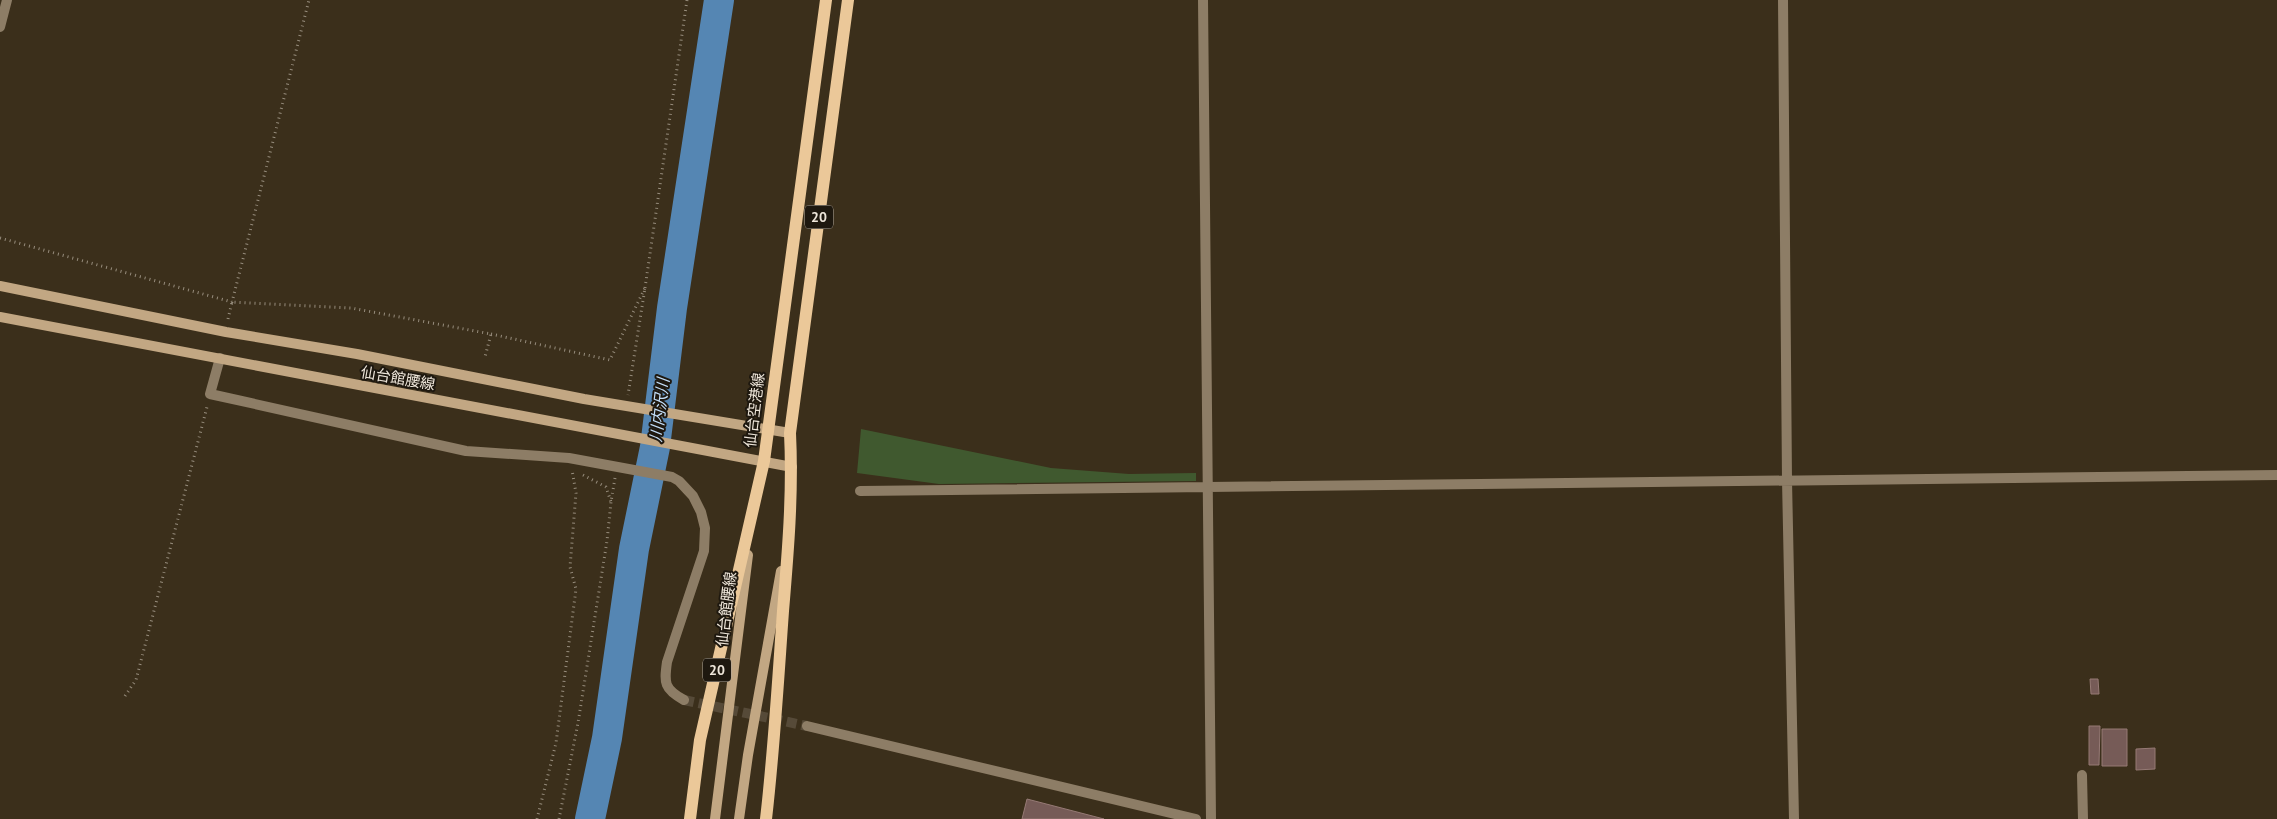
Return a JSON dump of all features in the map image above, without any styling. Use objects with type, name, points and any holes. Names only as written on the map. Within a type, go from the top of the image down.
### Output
[{"type":"main road","name":"仙台空港線","points":[[690,819],[700,740],[752,522],[764,461],[826,0]]},
{"type":"main road","name":"20","points":[[766,819],[773,757],[789,528],[792,466],[790,434],[848,0]]},
{"type":"main road","name":"仙台館腰線","points":[[0,286],[226,332],[357,354],[584,399],[790,434]]},
{"type":"main road","name":"仙台館腰線","points":[[0,317],[220,358],[350,385],[792,466]]},
{"type":"main road","name":"仙台館腰線","points":[[715,819],[752,522]]},
{"type":"main road","points":[[739,819],[750,745],[789,528]]},
{"type":"street","points":[[0,27],[7,0]]},
{"type":"street","points":[[1203,0],[1211,819]]},
{"type":"street","points":[[1783,0],[1787,480],[1794,819]]},
{"type":"street","points":[[220,358],[210,394],[466,452],[568,458],[672,477],[679,481],[693,496],[704,528],[704,551],[667,662],[664,678],[667,688],[684,700]]},
{"type":"street","points":[[860,491],[2277,475]]},
{"type":"street","points":[[807,726],[1196,819]]},
{"type":"street","points":[[2082,775],[2083,819]]},
{"type":"path","points":[[226,332],[309,0]]},
{"type":"path","points":[[626,404],[687,0]]},
{"type":"path","points":[[0,238],[232,302],[351,308],[491,334],[610,360],[645,288]]},
{"type":"path","points":[[485,357],[491,334]]},
{"type":"path","points":[[125,696],[136,680],[210,394]]},
{"type":"path","points":[[546,458],[606,487],[611,502]]},
{"type":"path","points":[[538,819],[556,743],[576,589],[570,567],[576,493],[572,470]]},
{"type":"path","points":[[559,819],[578,723],[616,473]]},
{"type":"green space","points":[[861,429],[1051,468],[1129,474],[1196,473],[1196,481],[939,484],[857,473]]},
{"type":"building","points":[[2090,679],[2098,679],[2099,694],[2091,694]]},
{"type":"building","points":[[2089,726],[2100,726],[2099,765],[2089,765]]},
{"type":"building","points":[[2102,729],[2127,729],[2127,766],[2102,766]]},
{"type":"building","points":[[2155,748],[2155,769],[2136,770],[2136,749]]},
{"type":"building","points":[[1027,799],[1104,819],[1022,819]]},
{"type":"waterway","name":"川内沢川","points":[[590,819],[607,738],[634,549],[655,447],[672,308],[719,0]]},
{"type":"tunnel","points":[[684,700],[807,726]]}]
